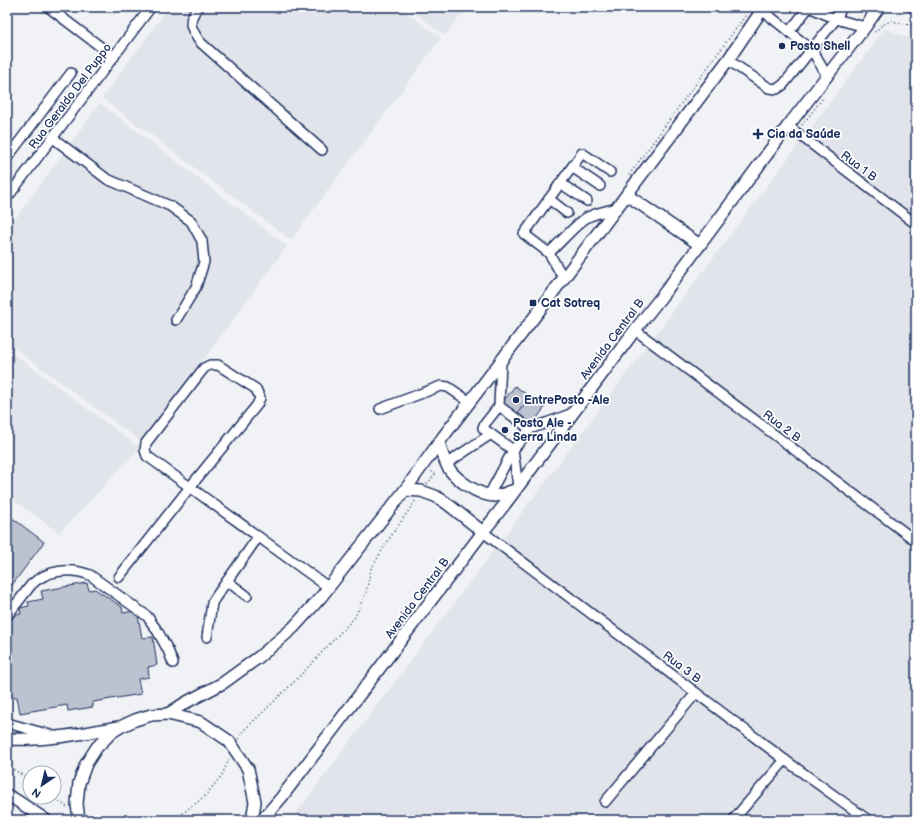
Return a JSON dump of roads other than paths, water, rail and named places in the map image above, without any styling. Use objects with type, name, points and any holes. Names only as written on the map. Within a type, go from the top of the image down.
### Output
[{"type":"main road","name":"Avenida Central B","points":[[262,820],[281,798],[482,532],[505,504],[700,245],[792,130],[827,76],[868,31],[879,7]]},
{"type":"main road","points":[[168,714],[185,703],[223,683],[259,657],[293,628],[309,611],[405,490],[439,442],[564,279],[728,60],[763,8]]},
{"type":"main road","points":[[627,195],[700,245]]},
{"type":"main road","points":[[439,442],[446,464],[450,470],[457,478],[473,489],[481,493],[495,496],[517,488]]},
{"type":"main road","points":[[405,490],[421,491],[435,496],[445,502],[482,532]]},
{"type":"main road","points":[[79,820],[77,793],[79,783],[86,764],[97,747],[120,727],[135,720],[168,714],[201,722],[229,741],[248,769],[256,802],[252,820]]},
{"type":"main road","points":[[7,739],[59,737],[120,727]]},
{"type":"main road","points":[[7,795],[46,820]]},
{"type":"street","points":[[48,7],[114,57]]},
{"type":"street","name":"Rua Geraldo Del Puppo","points":[[7,198],[151,7]]},
{"type":"street","points":[[198,7],[194,12],[191,21],[192,31],[200,42],[322,150]]},
{"type":"street","points":[[789,32],[809,7],[868,31]]},
{"type":"street","points":[[728,60],[769,88],[777,89],[783,85],[812,50],[836,19],[842,7]]},
{"type":"street","points":[[912,7],[916,9]]},
{"type":"street","points":[[763,8],[789,32],[812,50],[827,76]]},
{"type":"street","points":[[7,158],[70,73]]},
{"type":"street","name":"Rua 1 B","points":[[792,130],[916,224]]},
{"type":"street","points":[[53,138],[107,179],[170,206],[190,221],[202,241],[204,262],[196,288],[176,320]]},
{"type":"street","points":[[564,279],[550,253],[524,234],[582,152],[610,172]]},
{"type":"street","points":[[572,167],[600,186]]},
{"type":"street","points":[[560,183],[587,201]]},
{"type":"street","points":[[549,199],[567,213]]},
{"type":"street","points":[[550,253],[587,218],[595,214],[617,208]]},
{"type":"street","name":"Rua 2 B","points":[[635,330],[916,541]]},
{"type":"street","points":[[501,361],[499,406],[483,428],[513,450],[517,488]]},
{"type":"street","points":[[119,576],[190,487],[257,405],[260,398],[256,389],[218,365],[210,365],[204,368],[146,443],[145,450],[147,456],[190,487],[258,537],[328,587]]},
{"type":"street","points":[[380,410],[441,386],[448,387],[470,402]]},
{"type":"street","points":[[499,406],[530,429]]},
{"type":"street","points":[[489,495],[513,450],[530,429],[573,413]]},
{"type":"street","points":[[446,464],[491,434]]},
{"type":"street","name":"Rua 3 B","points":[[482,532],[785,760],[868,820]]},
{"type":"street","points":[[207,637],[212,603],[258,537]]},
{"type":"street","points":[[7,616],[31,585],[42,577],[48,574],[69,570],[83,572],[90,575],[147,616],[158,632],[173,662]]},
{"type":"street","points":[[227,581],[248,596]]},
{"type":"street","points":[[605,802],[696,693]]},
{"type":"street","points":[[7,723],[59,737]]},
{"type":"street","points":[[733,820],[785,760]]},
{"type":"place","name":"Posto Shell","points":[[782,46]]},
{"type":"place","name":"Cia da Saúde","points":[[758,134]]},
{"type":"place","name":"Cat Sotreq","points":[[533,303]]},
{"type":"place","name":"EntrePosto -Ale","points":[[516,400]]},
{"type":"place","name":"Posto Ale - Serra Linda","points":[[505,430]]}]
